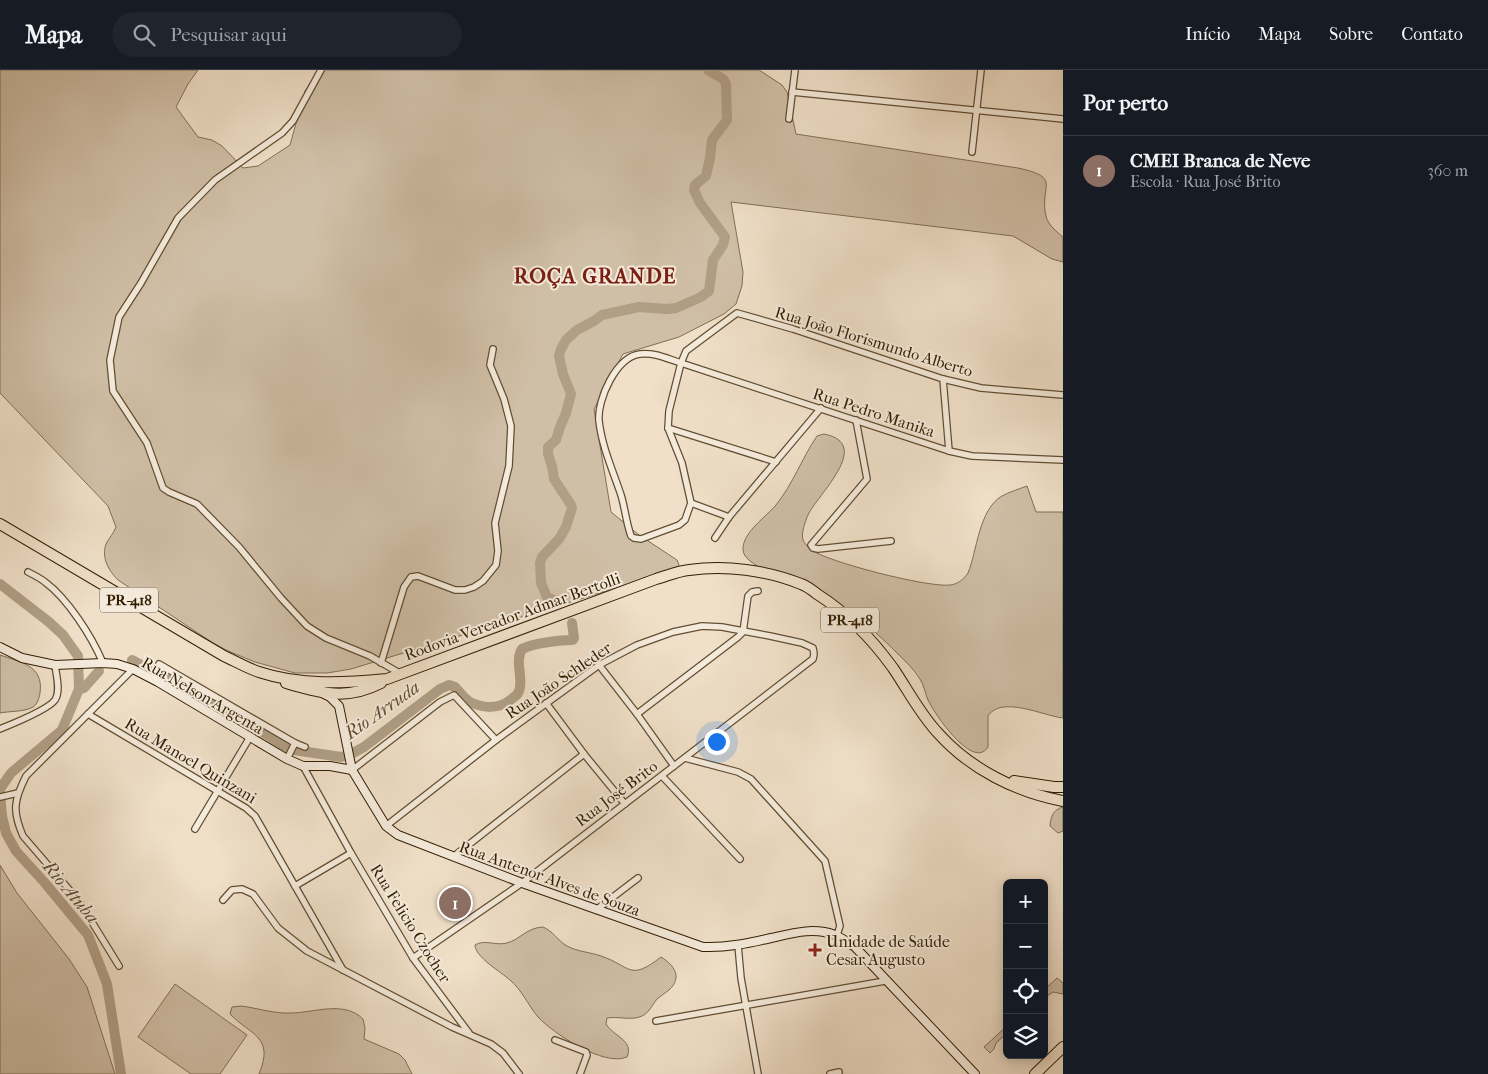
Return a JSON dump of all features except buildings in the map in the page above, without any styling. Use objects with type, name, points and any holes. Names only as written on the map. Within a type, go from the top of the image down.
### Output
[{"type":"highway","name":"Rodovia Vereador Admar Bertolli","points":[[0,524],[224,656],[260,672],[313,682],[345,683],[388,679],[656,579],[687,570],[717,567],[763,573],[802,584],[836,606],[868,636],[892,668],[922,715],[958,753],[981,770],[1026,791],[1063,801]]},
{"type":"highway","points":[[260,672],[281,682],[322,694],[363,690],[388,679]]},
{"type":"highway","name":"Rodovia Vereador Admar Bertolli","points":[[989,774],[1054,788],[1063,787]]},
{"type":"highway","points":[[1034,1074],[1063,1047]]},
{"type":"main road","name":"Rua Nelson Argenta","points":[[0,647],[22,658],[59,665],[103,663],[117,664],[133,669],[287,759],[303,766],[330,766],[352,770]]},
{"type":"main road","points":[[322,694],[330,697],[339,706],[346,693]]},
{"type":"main road","name":"Rua Antenor Alves de Souza","points":[[339,706],[352,770],[386,826],[398,835],[522,883],[703,947],[717,948],[738,945],[800,931],[820,931],[837,935]]},
{"type":"main road","points":[[837,935],[855,947],[885,981],[975,1074]]},
{"type":"street","points":[[322,70],[293,121],[282,133],[215,180],[178,218],[142,283],[119,317],[110,360],[111,376],[113,391],[147,443],[163,488],[197,504],[239,547],[307,626],[326,638],[370,656],[401,674]]},
{"type":"street","points":[[789,119],[794,70]]},
{"type":"street","points":[[972,152],[981,70]]},
{"type":"street","points":[[792,92],[1063,119]]},
{"type":"street","name":"Rua João Florismundo Alberto","points":[[681,363],[686,351],[737,313],[793,329],[943,379],[981,388],[1063,395]]},
{"type":"street","points":[[381,663],[404,587],[411,577],[418,576],[455,590],[465,590],[483,581],[496,566],[498,551],[495,523],[509,466],[511,426],[504,398],[490,365],[493,349]]},
{"type":"street","name":"Rua Pedro Manika","points":[[691,504],[685,520],[679,525],[641,538],[631,536],[620,494],[603,443],[599,419],[602,398],[608,384],[627,360],[639,354],[658,355],[949,451],[972,456],[1063,460]]},
{"type":"street","points":[[681,363],[669,411],[668,428],[682,463],[691,504],[729,516]]},
{"type":"street","points":[[943,379],[949,451]]},
{"type":"street","points":[[715,538],[729,516],[821,408]]},
{"type":"street","points":[[856,420],[867,479],[811,545],[818,549],[891,541]]},
{"type":"street","points":[[668,428],[776,462]]},
{"type":"street","points":[[28,572],[46,582],[75,616],[95,646],[103,663]]},
{"type":"street","points":[[637,714],[744,632],[748,596],[752,592],[758,591]]},
{"type":"street","name":"Rua João Schleder","points":[[386,826],[546,703],[599,665],[636,645],[673,632],[702,626],[722,626],[802,643]]},
{"type":"street","name":"Rua José Brito","points":[[413,958],[522,883],[813,659],[812,648],[802,643]]},
{"type":"street","name":"Rua Nelson Argenta","points":[[159,664],[305,747]]},
{"type":"street","points":[[0,730],[44,708],[56,699],[59,665]]},
{"type":"street","points":[[599,665],[674,766]]},
{"type":"street","points":[[119,966],[79,902],[23,836],[15,809],[18,793],[26,776],[133,669]]},
{"type":"street","points":[[352,770],[440,702],[454,695],[496,740]]},
{"type":"street","points":[[546,703],[625,804]]},
{"type":"street","name":"Rua Manoel Quinzani","points":[[88,714],[246,808],[255,816],[343,970]]},
{"type":"street","points":[[195,830],[250,737]]},
{"type":"street","points":[[287,759],[295,743]]},
{"type":"street","points":[[453,856],[584,754]]},
{"type":"street","points":[[685,758],[738,772],[751,779],[813,845],[825,861],[840,926],[837,935]]},
{"type":"street","name":"Rua Felicio Czocher","points":[[303,766],[351,853],[413,958],[470,1035],[491,1044],[503,1053],[519,1074]]},
{"type":"street","points":[[662,776],[740,859]]},
{"type":"street","points":[[3,796],[18,793]]},
{"type":"street","points":[[295,886],[351,853]]},
{"type":"street","points":[[596,910],[638,878]]},
{"type":"street","points":[[223,900],[232,890],[242,889],[253,894],[278,928],[307,951],[470,1035]]},
{"type":"street","points":[[738,945],[739,962],[758,1074]]},
{"type":"street","points":[[656,1021],[885,981]]},
{"type":"street","points":[[555,1040],[586,1052],[587,1055],[580,1074]]},
{"type":"street","points":[[830,1074],[839,1072]]},
{"type":"shaded area","points":[[0,70],[198,70],[176,107],[198,137],[212,140],[222,146],[243,168],[258,166],[290,145],[305,91],[322,70],[759,70],[782,85],[787,92],[796,134],[1018,168],[1040,175],[1045,179],[1046,184],[1045,205],[1047,219],[1063,237],[1063,262],[1052,259],[1013,236],[731,202],[743,272],[742,286],[736,304],[724,314],[679,337],[623,354],[594,409],[611,512],[639,535],[677,560],[679,565],[677,569],[351,669],[327,673],[295,673],[255,662],[226,650],[118,580],[109,568],[104,554],[106,544],[116,527],[108,506],[0,393]]},
{"type":"shaded area","points":[[824,434],[838,440],[844,448],[843,459],[838,471],[808,515],[803,540],[810,549],[836,561],[901,578],[939,585],[950,585],[960,581],[968,573],[988,510],[1002,496],[1027,486],[1036,512],[1063,512],[1063,718],[1023,708],[1003,707],[994,710],[988,716],[988,747],[981,752],[973,752],[955,737],[938,716],[928,700],[918,675],[865,623],[829,598],[767,571],[750,561],[743,549],[747,537],[782,497],[817,436]]},
{"type":"shaded area","points":[[0,655],[29,666],[38,676],[40,693],[35,706],[24,710],[0,713]]},
{"type":"shaded area","points":[[1063,807],[1063,831],[1058,833],[1050,826],[1051,819],[1055,812]]},
{"type":"shaded area","points":[[0,865],[17,893],[69,959],[87,987],[115,1074],[0,1074]]},
{"type":"shaded area","points":[[543,927],[575,950],[601,956],[630,970],[642,969],[661,957],[673,968],[676,976],[673,985],[657,999],[644,1015],[634,1018],[607,1018],[606,1024],[609,1028],[628,1046],[627,1057],[617,1059],[593,1053],[555,1032],[538,1017],[514,984],[489,964],[476,950],[475,945],[479,943],[507,943],[532,929]]},
{"type":"shaded area","points":[[1057,978],[1063,983],[1063,994],[1053,992],[1048,995],[1048,986]]},
{"type":"shaded area","points":[[175,984],[247,1035],[220,1074],[191,1074],[138,1037]]},
{"type":"shaded area","points":[[241,1006],[285,1013],[338,1009],[355,1013],[363,1019],[365,1028],[364,1039],[399,1054],[405,1060],[412,1074],[259,1074],[264,1052],[262,1044],[252,1032],[230,1014],[232,1007]]},
{"type":"shaded area","points":[[1003,1030],[1003,1037],[996,1043],[990,1053],[984,1047]]},
{"type":"waterway","name":"Rio Arruda","points":[[556,601],[547,597],[541,583],[540,563],[542,557],[559,539],[566,527],[572,508],[554,479],[548,454],[548,447],[556,440],[571,394],[563,374],[559,356],[561,349],[566,340],[577,330],[602,315],[639,307],[676,308],[701,297],[709,291],[713,260],[723,245],[725,237],[700,203],[694,190],[695,185],[706,176],[712,140],[727,120],[726,84],[723,79],[708,70]]},
{"type":"waterway","name":"Rio Atuba","points":[[0,584],[63,635],[78,656],[79,689],[62,730],[11,773],[0,789]]},
{"type":"waterway","name":"Rio Arruda","points":[[132,660],[266,734],[284,746],[294,750],[341,757],[364,747],[440,689],[449,685],[455,687],[467,700],[477,705],[491,707],[505,704],[519,692],[519,658],[522,649],[555,641],[573,640],[572,623]]},
{"type":"waterway","name":"Rio Arruda","points":[[79,689],[84,688],[99,671]]},
{"type":"waterway","name":"Rio Atuba","points":[[0,793],[6,833],[16,851],[88,935],[107,984],[121,1074]]},
{"type":"place","name":"CMEI Branca de Neve","points":[[455,903]]},
{"type":"place","name":"Unidade de Saúde Cesar Augusto","points":[[815,950]]},
{"type":"district","name":"ROÇA GRANDE","points":[[595,276]]}]
